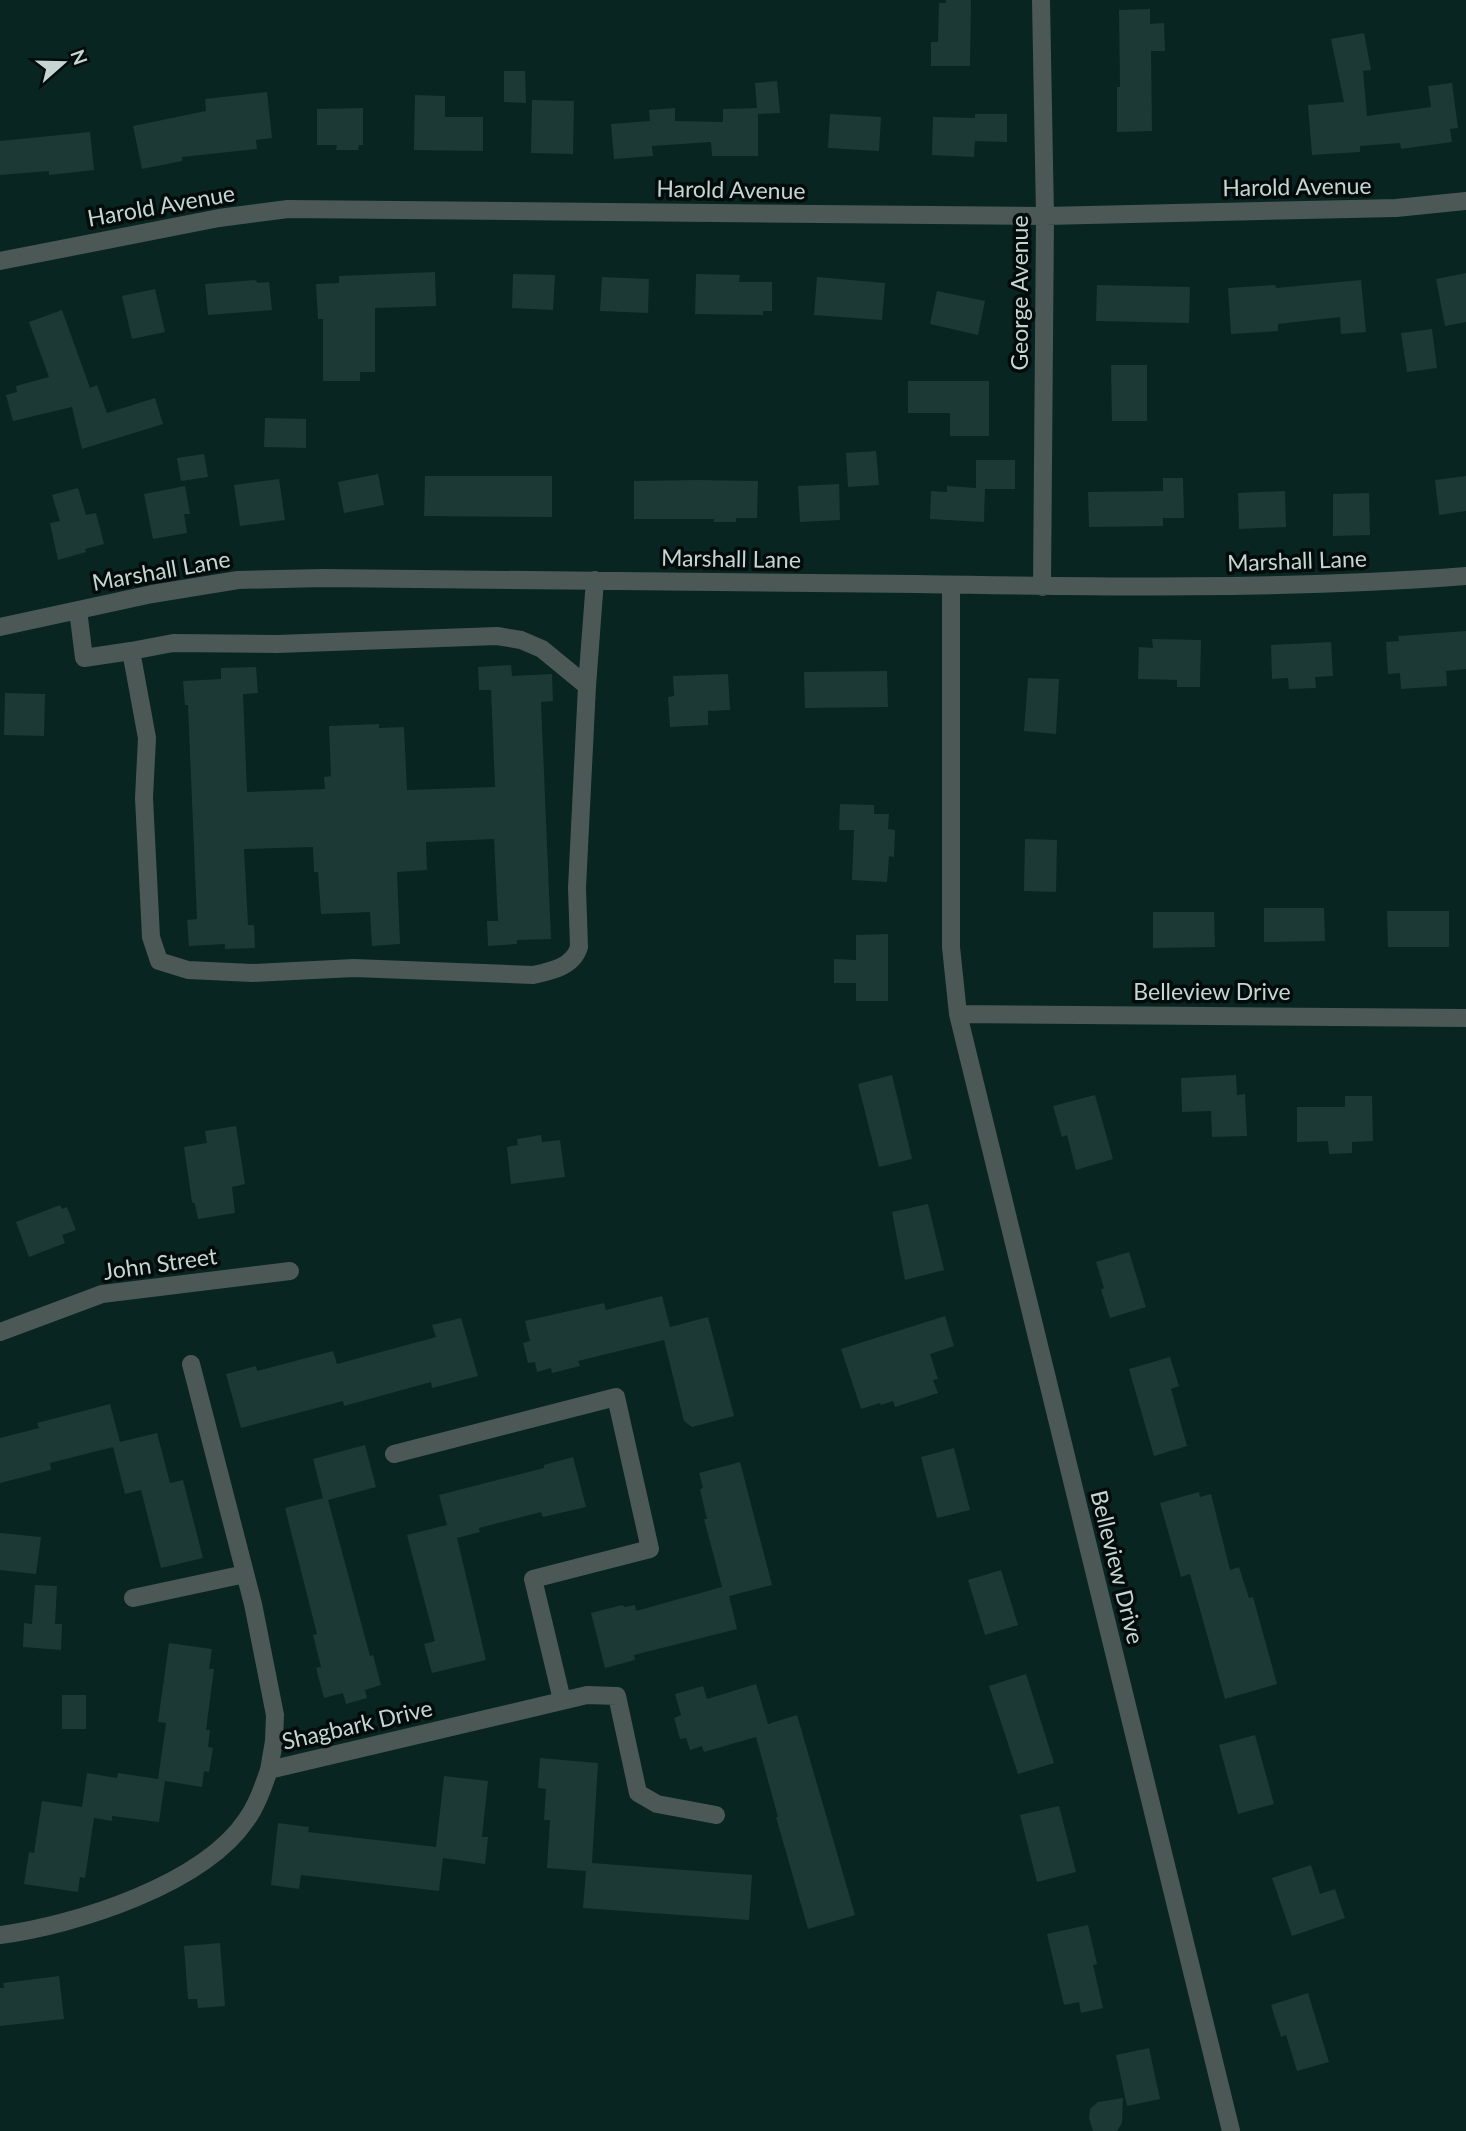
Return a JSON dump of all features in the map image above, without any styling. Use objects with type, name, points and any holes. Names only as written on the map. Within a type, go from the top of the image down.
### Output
[{"type":"street","name":"George Avenue","points":[[1041,0],[1045,216],[1042,587]]},
{"type":"street","name":"Harold Avenue","points":[[0,261],[219,218],[288,209],[1045,216],[1396,208],[1466,201]]},
{"type":"street","name":"Marshall Lane","points":[[0,627],[152,594],[238,580],[323,578],[1248,587],[1390,582],[1466,576]]},
{"type":"street","points":[[131,651],[147,737],[144,798],[151,937],[159,961],[188,970],[252,973],[354,968],[533,975],[550,971],[571,960],[579,947],[577,888],[595,580]]},
{"type":"street","name":"Belleview Drive","points":[[951,585],[951,947],[958,1014],[1231,2131]]},
{"type":"street","points":[[78,610],[84,658],[173,643],[290,643],[498,636],[521,640],[542,649],[587,686]]},
{"type":"street","name":"Belleview Drive","points":[[958,1014],[1466,1018]]},
{"type":"street","name":"John Street","points":[[0,1332],[102,1294],[290,1271]]},
{"type":"street","points":[[191,1364],[253,1604],[275,1715],[269,1770]]},
{"type":"street","points":[[394,1454],[616,1397],[650,1549],[533,1579],[562,1700]]},
{"type":"street","points":[[133,1598],[245,1574]]},
{"type":"street","name":"Shagbark Drive","points":[[0,1935],[47,1927],[101,1911],[161,1887],[190,1870],[226,1842],[247,1819],[269,1770],[587,1695],[617,1696],[638,1793],[657,1804],[716,1815]]},
{"type":"building","points":[[946,0],[971,0],[970,66],[931,66],[931,42],[938,42],[939,3],[946,3]]},
{"type":"building","points":[[1150,9],[1150,24],[1164,23],[1165,51],[1151,51],[1152,131],[1117,132],[1117,87],[1120,87],[1119,10]]},
{"type":"building","points":[[1364,33],[1371,70],[1363,71],[1367,116],[1431,107],[1428,86],[1452,83],[1458,128],[1450,129],[1452,142],[1401,149],[1400,143],[1360,146],[1360,152],[1312,155],[1308,105],[1344,102],[1331,39]]},
{"type":"building","points":[[504,71],[525,71],[526,103],[504,102]]},
{"type":"building","points":[[777,81],[780,113],[758,114],[758,156],[712,156],[711,142],[652,146],[653,156],[614,159],[611,124],[650,121],[649,110],[675,108],[675,121],[723,122],[723,109],[757,108],[755,83]]},
{"type":"building","points":[[267,92],[272,138],[256,140],[257,149],[182,157],[182,161],[142,169],[133,126],[206,111],[205,99]]},
{"type":"building","points":[[415,95],[445,96],[445,117],[483,117],[483,151],[414,150]]},
{"type":"building","points":[[532,100],[574,101],[573,154],[531,153]]},
{"type":"building","points":[[363,108],[363,145],[359,145],[358,150],[336,150],[337,145],[317,145],[317,109]]},
{"type":"building","points":[[830,114],[881,117],[879,151],[828,148]]},
{"type":"building","points":[[975,114],[1007,114],[1007,142],[975,141],[974,157],[932,155],[933,117],[975,118]]},
{"type":"building","points":[[90,132],[94,170],[49,175],[49,171],[0,175],[0,141]]},
{"type":"building","points":[[435,272],[436,306],[375,308],[375,372],[360,372],[360,381],[323,381],[323,319],[318,319],[316,284],[339,283],[339,276]]},
{"type":"building","points":[[1466,273],[1466,322],[1445,326],[1436,279]]},
{"type":"building","points":[[513,274],[555,275],[553,310],[512,308]]},
{"type":"building","points":[[696,274],[740,275],[739,282],[772,282],[772,311],[763,311],[763,315],[695,314]]},
{"type":"building","points":[[602,277],[649,279],[648,313],[600,311]]},
{"type":"building","points":[[817,277],[885,283],[882,320],[814,315]]},
{"type":"building","points":[[255,280],[258,283],[269,282],[272,310],[208,315],[205,284]]},
{"type":"building","points":[[1361,280],[1366,332],[1341,334],[1340,317],[1278,324],[1278,331],[1231,334],[1228,288],[1275,285],[1276,288]]},
{"type":"building","points":[[1097,285],[1190,287],[1189,323],[1096,321]]},
{"type":"building","points":[[155,289],[165,332],[132,339],[122,296]]},
{"type":"building","points":[[937,291],[985,301],[978,335],[930,324]]},
{"type":"building","points":[[62,310],[90,388],[97,385],[107,413],[155,398],[163,424],[82,449],[72,407],[13,421],[6,395],[17,392],[16,386],[49,377],[29,322]]},
{"type":"building","points":[[1432,329],[1437,368],[1407,372],[1401,333]]},
{"type":"building","points":[[1111,365],[1147,365],[1147,421],[1112,421]]},
{"type":"building","points":[[908,381],[989,381],[989,436],[950,436],[950,413],[908,413]]},
{"type":"building","points":[[265,418],[306,419],[306,448],[264,447]]},
{"type":"building","points":[[876,451],[879,485],[848,487],[846,453]]},
{"type":"building","points":[[204,454],[208,477],[181,481],[177,458]]},
{"type":"building","points":[[976,460],[1015,460],[1015,489],[985,489],[984,522],[930,519],[931,491],[947,492],[947,486],[976,488]]},
{"type":"building","points":[[378,474],[384,505],[344,513],[338,482]]},
{"type":"building","points":[[425,476],[552,476],[552,517],[424,516]]},
{"type":"building","points":[[1466,476],[1466,511],[1439,515],[1435,480]]},
{"type":"building","points":[[1163,478],[1183,478],[1184,518],[1163,518],[1163,526],[1089,527],[1088,492],[1163,491]]},
{"type":"building","points":[[279,479],[285,520],[240,526],[234,485]]},
{"type":"building","points":[[634,481],[758,481],[757,518],[736,518],[736,522],[714,522],[714,519],[634,519]]},
{"type":"building","points":[[839,484],[840,520],[800,522],[798,486]]},
{"type":"building","points":[[185,486],[190,514],[184,514],[187,533],[153,539],[144,494]]},
{"type":"building","points":[[78,488],[86,515],[96,513],[104,544],[58,560],[50,523],[60,521],[52,495]]},
{"type":"building","points":[[1285,491],[1286,527],[1239,529],[1238,493]]},
{"type":"building","points":[[1369,493],[1370,535],[1333,536],[1333,494]]},
{"type":"building","points":[[1466,631],[1466,669],[1446,671],[1447,686],[1401,689],[1400,673],[1388,674],[1386,642],[1399,641],[1398,636]]},
{"type":"building","points":[[1152,639],[1201,640],[1200,687],[1177,687],[1177,680],[1138,679],[1139,647],[1153,648]]},
{"type":"building","points":[[1331,642],[1333,676],[1315,677],[1316,688],[1289,689],[1288,678],[1272,679],[1271,645]]},
{"type":"building","points":[[511,665],[512,676],[552,674],[553,701],[541,702],[551,939],[517,940],[517,944],[488,946],[487,921],[498,921],[494,839],[426,842],[427,870],[397,872],[400,944],[372,946],[370,912],[321,914],[313,847],[244,849],[248,925],[254,925],[255,948],[225,949],[225,944],[189,946],[187,920],[197,919],[188,705],[185,705],[183,681],[221,679],[221,668],[256,667],[258,693],[243,694],[247,792],[325,789],[324,777],[331,776],[329,726],[379,724],[379,728],[404,727],[407,790],[495,787],[491,690],[479,690],[478,667]]},
{"type":"building","points":[[887,671],[888,707],[805,708],[804,672]]},
{"type":"building","points":[[728,674],[730,710],[708,711],[708,725],[670,727],[668,697],[674,696],[673,676]]},
{"type":"building","points":[[1028,678],[1059,679],[1056,734],[1024,731]]},
{"type":"building","points":[[5,693],[45,694],[44,736],[4,735]]},
{"type":"building","points":[[840,804],[874,805],[874,814],[889,814],[888,829],[895,830],[894,857],[889,856],[887,882],[852,880],[854,830],[839,830]]},
{"type":"building","points":[[1025,839],[1057,840],[1056,892],[1024,891]]},
{"type":"building","points":[[1264,908],[1324,908],[1325,941],[1264,942]]},
{"type":"building","points":[[1387,911],[1449,911],[1449,947],[1388,947]]},
{"type":"building","points":[[1153,912],[1214,912],[1215,947],[1153,948]]},
{"type":"building","points":[[888,934],[888,1001],[856,1001],[856,983],[834,983],[834,959],[856,960],[856,935]]},
{"type":"building","points":[[892,1075],[912,1159],[879,1167],[858,1084]]},
{"type":"building","points":[[1236,1075],[1237,1095],[1245,1094],[1247,1136],[1212,1137],[1211,1111],[1182,1112],[1181,1078]]},
{"type":"building","points":[[1095,1095],[1113,1159],[1076,1170],[1067,1135],[1062,1137],[1053,1106]]},
{"type":"building","points":[[1345,1096],[1372,1096],[1373,1141],[1352,1142],[1352,1153],[1329,1154],[1328,1141],[1297,1142],[1297,1107],[1345,1107]]},
{"type":"building","points":[[236,1126],[245,1184],[232,1187],[235,1213],[198,1219],[195,1204],[192,1202],[184,1147],[207,1143],[205,1131]]},
{"type":"building","points":[[541,1135],[542,1142],[560,1140],[565,1177],[511,1184],[507,1147],[518,1145],[517,1139]]},
{"type":"building","points":[[928,1204],[944,1270],[905,1280],[892,1212]]},
{"type":"building","points":[[60,1205],[62,1209],[67,1207],[76,1230],[62,1235],[65,1243],[29,1257],[16,1222]]},
{"type":"building","points":[[1129,1252],[1146,1307],[1110,1318],[1096,1262]]},
{"type":"building","points":[[662,1296],[670,1327],[708,1317],[734,1416],[692,1427],[684,1421],[664,1340],[578,1361],[580,1366],[552,1373],[551,1368],[537,1372],[535,1362],[528,1363],[523,1343],[530,1341],[525,1321],[604,1303],[606,1310]]},
{"type":"building","points":[[945,1316],[954,1346],[930,1354],[938,1379],[933,1380],[938,1393],[895,1407],[893,1401],[861,1409],[841,1349]]},
{"type":"building","points":[[461,1318],[478,1376],[432,1388],[431,1382],[344,1406],[343,1401],[241,1428],[226,1374],[256,1366],[257,1371],[333,1351],[337,1364],[436,1337],[432,1325]]},
{"type":"building","points":[[1170,1357],[1179,1386],[1171,1389],[1187,1446],[1154,1456],[1129,1369]]},
{"type":"building","points":[[110,1404],[120,1442],[157,1433],[170,1483],[183,1480],[203,1558],[161,1568],[141,1490],[125,1494],[113,1447],[50,1463],[51,1470],[0,1483],[0,1438],[39,1428],[37,1423]]},
{"type":"building","points":[[365,1445],[376,1487],[328,1500],[370,1656],[373,1655],[381,1685],[365,1690],[367,1698],[346,1704],[343,1693],[324,1698],[316,1668],[321,1667],[313,1635],[317,1634],[285,1508],[323,1498],[313,1459]]},
{"type":"building","points":[[954,1448],[970,1510],[937,1518],[921,1457]]},
{"type":"building","points":[[573,1457],[586,1507],[543,1517],[541,1512],[479,1528],[480,1532],[457,1538],[486,1660],[432,1673],[424,1644],[435,1641],[407,1535],[447,1525],[439,1495],[544,1468],[544,1465]]},
{"type":"building","points":[[740,1462],[772,1585],[729,1596],[737,1629],[634,1655],[635,1660],[605,1668],[591,1613],[622,1605],[635,1605],[636,1611],[722,1587],[704,1519],[707,1519],[699,1473]]},
{"type":"building","points":[[1199,1492],[1200,1497],[1211,1494],[1230,1570],[1239,1567],[1249,1598],[1253,1597],[1277,1684],[1225,1699],[1190,1574],[1181,1577],[1160,1503]]},
{"type":"building","points":[[0,1533],[41,1537],[36,1574],[0,1570]]},
{"type":"building","points":[[1001,1570],[1018,1625],[985,1635],[968,1580]]},
{"type":"building","points":[[35,1585],[57,1586],[55,1624],[62,1624],[61,1650],[23,1647],[24,1623],[32,1624]]},
{"type":"building","points":[[169,1643],[212,1649],[209,1669],[214,1669],[206,1730],[210,1730],[208,1747],[213,1748],[209,1772],[204,1771],[202,1787],[165,1781],[159,1822],[112,1816],[112,1821],[94,1818],[85,1878],[80,1877],[78,1892],[24,1884],[29,1852],[34,1853],[42,1801],[82,1807],[87,1773],[117,1778],[118,1773],[158,1779],[166,1723],[158,1722]]},
{"type":"building","points":[[1026,1674],[1054,1763],[1018,1774],[989,1686]]},
{"type":"building","points":[[756,1684],[768,1724],[797,1715],[855,1915],[808,1929],[756,1737],[704,1752],[702,1746],[690,1750],[686,1738],[680,1739],[674,1718],[681,1715],[675,1694],[703,1686],[707,1699]]},
{"type":"building","points":[[62,1695],[86,1695],[86,1729],[62,1729]]},
{"type":"building","points":[[1255,1735],[1274,1804],[1238,1814],[1219,1745]]},
{"type":"building","points":[[540,1758],[598,1763],[592,1863],[752,1875],[749,1920],[583,1908],[586,1871],[547,1868],[550,1820],[544,1820],[546,1789],[538,1788]]},
{"type":"building","points":[[444,1776],[488,1781],[482,1837],[488,1837],[485,1864],[443,1858],[439,1891],[301,1875],[299,1889],[271,1885],[278,1823],[309,1827],[308,1832],[436,1847]]},
{"type":"building","points":[[1059,1806],[1076,1872],[1037,1882],[1020,1815]]},
{"type":"building","points":[[1311,1865],[1320,1894],[1335,1889],[1345,1918],[1292,1936],[1272,1878]]},
{"type":"building","points":[[1088,1925],[1097,1964],[1093,1965],[1103,2008],[1081,2013],[1079,2002],[1064,2005],[1047,1934]]},
{"type":"building","points":[[220,1943],[225,2006],[198,2008],[197,1999],[188,1999],[184,1946]]},
{"type":"building","points":[[59,1976],[64,2019],[0,2026],[0,1988],[4,1988],[3,1983]]},
{"type":"building","points":[[1308,1993],[1329,2062],[1297,2071],[1286,2035],[1281,2037],[1271,2005]]},
{"type":"building","points":[[1149,2048],[1160,2099],[1127,2106],[1116,2055]]},
{"type":"building","points":[[1123,2098],[1122,2123],[1117,2131],[1093,2131],[1089,2118],[1090,2109],[1098,2102]]}]
